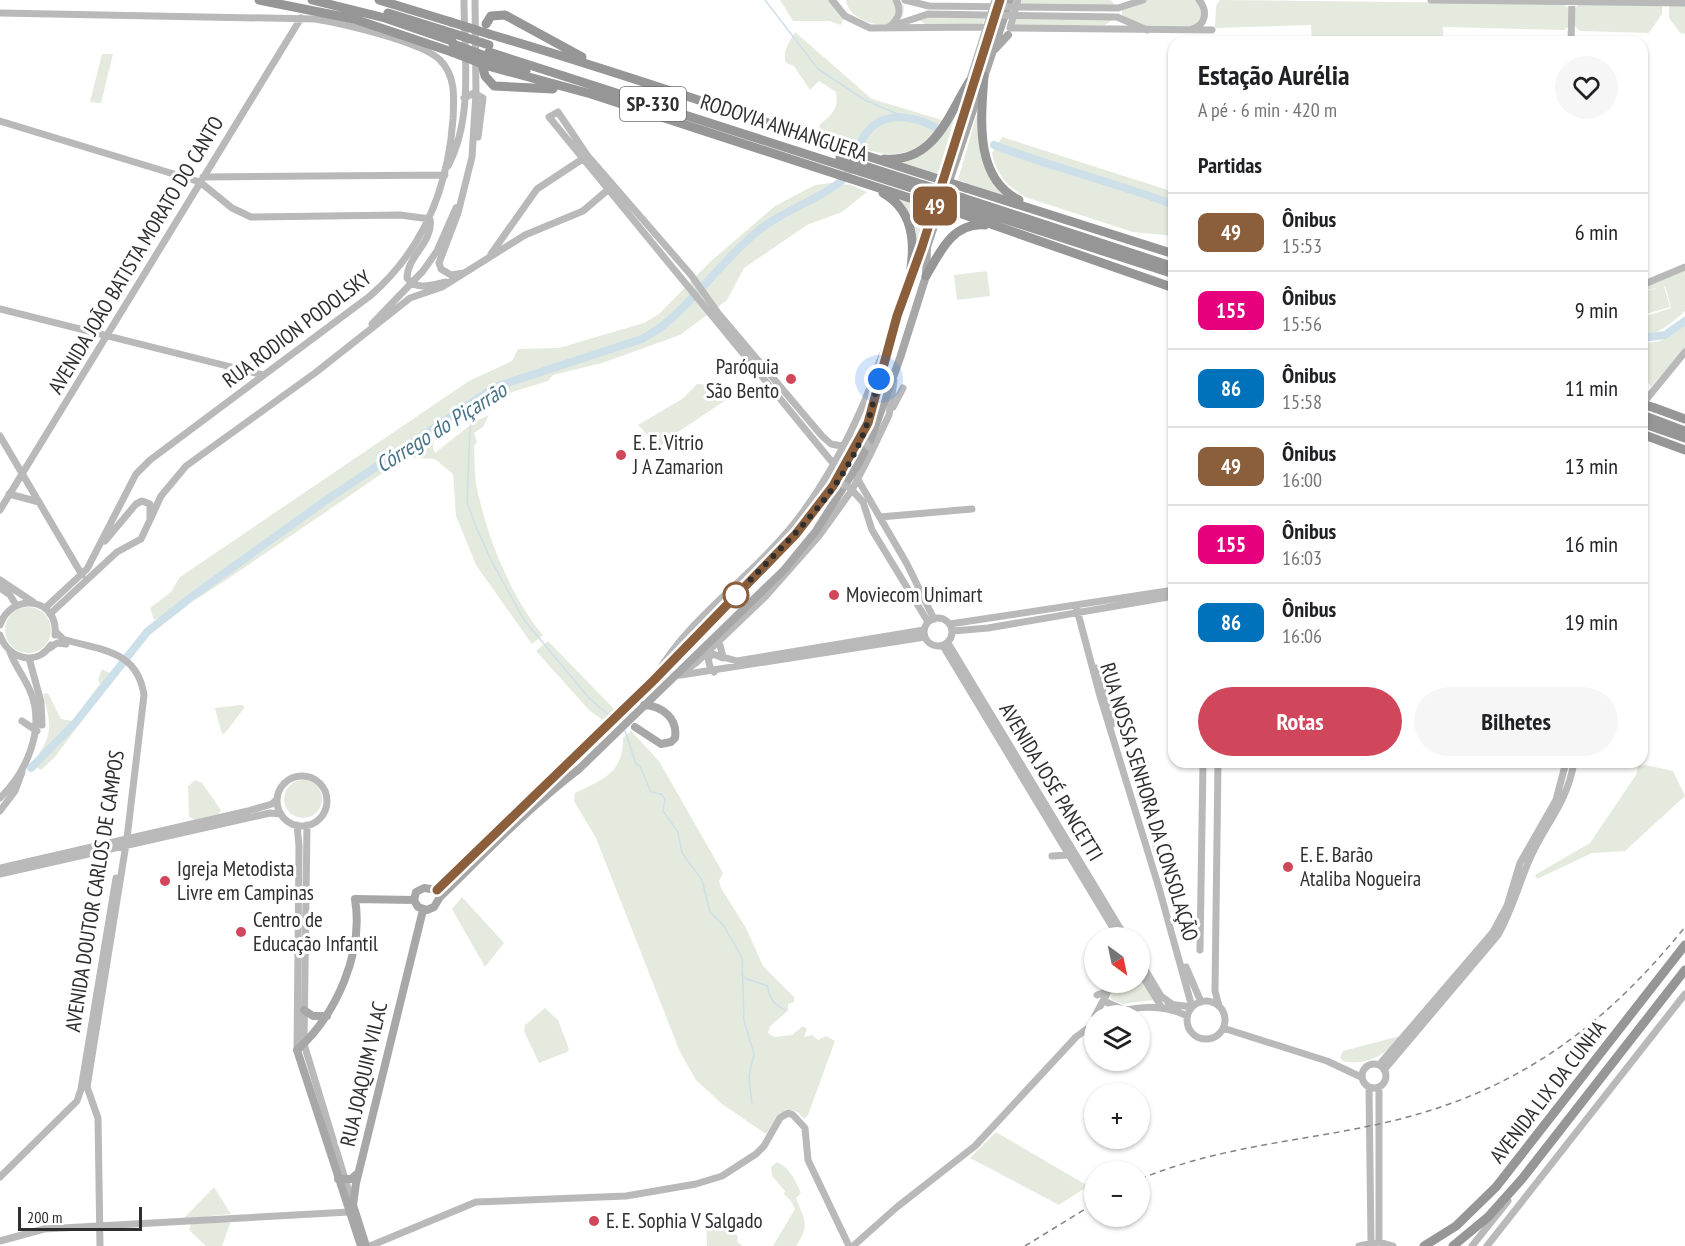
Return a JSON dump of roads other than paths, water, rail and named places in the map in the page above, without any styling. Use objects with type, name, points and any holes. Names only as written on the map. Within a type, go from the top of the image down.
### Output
[{"type":"highway","points":[[259,0],[452,42],[488,58],[591,94],[867,185],[895,201],[910,228],[913,260],[907,290]]},
{"type":"highway","name":"RODOVIA ANHANGUERA","points":[[312,0],[385,18],[452,42]]},
{"type":"highway","name":"RODOVIA ANHANGUERA","points":[[339,0],[452,42],[488,58],[818,154],[924,188],[970,208],[1168,272]]},
{"type":"highway","points":[[379,0],[611,71],[864,155],[924,188],[959,213],[1005,230],[1168,281]]},
{"type":"highway","points":[[486,24],[491,16],[505,15],[611,71]]},
{"type":"highway","points":[[488,58],[485,76],[495,86],[545,88],[591,94]]},
{"type":"highway","points":[[984,76],[983,136],[986,158],[992,174],[1003,189],[1014,198],[1063,218]]},
{"type":"highway","points":[[864,155],[899,159],[924,148],[943,129],[969,82]]},
{"type":"highway","points":[[867,185],[924,188]]},
{"type":"highway","name":"RODOVIA ANHANGUERA","points":[[924,188],[965,193],[1168,265]]},
{"type":"highway","points":[[965,193],[1063,218],[1168,252]]},
{"type":"highway","points":[[926,276],[946,241],[960,230],[978,225],[1005,230]]},
{"type":"highway","points":[[1136,272],[1168,285]]},
{"type":"highway","points":[[1648,404],[1685,419]]},
{"type":"highway","points":[[1648,421],[1685,431]]},
{"type":"highway","points":[[1648,421],[1685,438]]},
{"type":"highway","points":[[1648,435],[1683,448]]},
{"type":"highway","name":"AVENIDA LIX DA CUNHA","points":[[1424,1246],[1456,1226],[1496,1187],[1685,945]]},
{"type":"highway","name":"AVENIDA LIX DA CUNHA","points":[[1453,1246],[1488,1216],[1522,1179],[1685,970]]},
{"type":"main road","points":[[351,1208],[300,1047],[327,1016],[339,993],[351,959],[355,929],[355,899],[414,900],[423,910],[434,907],[439,893],[629,702],[654,680],[796,534],[833,486],[868,423],[893,334],[1000,0]]},
{"type":"main road","points":[[439,893],[535,805],[579,770],[766,588],[816,531],[868,445],[900,358],[926,276],[927,247],[960,156],[1010,0]]},
{"type":"main road","points":[[992,52],[1009,31]]},
{"type":"main road","points":[[963,116],[969,82]]},
{"type":"main road","points":[[635,728],[661,744],[671,742],[675,738],[674,725],[664,710],[641,708]]},
{"type":"main road","points":[[414,900],[416,892],[422,888],[439,893]]},
{"type":"main road","name":"RUA JOAQUIM VILAC","points":[[365,1246],[351,1208],[423,910]]},
{"type":"main road","points":[[303,1011],[313,1016],[327,1016]]},
{"type":"main road","points":[[341,1179],[354,1178],[358,1173]]},
{"type":"main road","name":"RUA JOAQUIM VILAC","points":[[351,1208],[357,1219],[365,1246]]},
{"type":"street","points":[[0,121],[215,182],[226,179],[445,173],[460,136],[464,98],[464,0]]},
{"type":"street","points":[[472,270],[451,275],[439,266],[472,157],[476,93],[475,0]]},
{"type":"street","points":[[832,0],[845,16],[870,28],[986,27]]},
{"type":"street","points":[[889,27],[898,17],[896,0]]},
{"type":"street","points":[[906,0],[928,6],[1118,8],[1143,0]]},
{"type":"street","points":[[969,82],[995,0]]},
{"type":"street","points":[[1018,0],[1009,31],[1212,30]]},
{"type":"street","points":[[1186,30],[1198,27],[1204,18],[1204,6],[1199,0]]},
{"type":"street","points":[[1431,0],[1685,3]]},
{"type":"street","points":[[1571,36],[1572,2]]},
{"type":"street","name":"RUA RODION PODOLSKY","points":[[0,13],[301,18],[331,22],[421,49],[436,56],[447,68],[454,94],[445,173],[430,219],[408,255],[378,289],[150,460],[133,481],[100,547],[82,575],[48,611]]},
{"type":"street","points":[[889,27],[928,14],[1117,17],[1147,30]]},
{"type":"street","name":"AVENIDA JOÃO BATISTA MORATO DO CANTO","points":[[0,510],[301,18]]},
{"type":"street","points":[[464,98],[470,93],[476,93]]},
{"type":"street","points":[[585,158],[558,112],[549,117],[704,298],[831,465],[831,476],[835,481],[849,488],[863,502],[872,530],[931,620]]},
{"type":"street","points":[[486,261],[537,189],[585,158]]},
{"type":"street","points":[[202,180],[232,208],[259,219],[408,215],[430,219],[429,233],[407,274],[408,280],[423,287],[456,280]]},
{"type":"street","points":[[208,188],[215,182]]},
{"type":"street","points":[[215,182],[222,198]]},
{"type":"street","points":[[48,611],[117,552],[141,539],[161,496],[186,466],[417,294],[435,290],[456,280],[525,235],[583,212],[611,187]]},
{"type":"street","points":[[360,336],[413,284],[437,250],[464,189]]},
{"type":"street","points":[[1648,283],[1685,267]]},
{"type":"street","points":[[1674,272],[1685,271]]},
{"type":"street","points":[[704,298],[822,436],[831,444],[842,446]]},
{"type":"street","points":[[0,309],[263,375]]},
{"type":"street","points":[[654,680],[687,633],[793,525],[819,489],[862,408],[883,351],[893,334]]},
{"type":"street","points":[[1648,397],[1685,352]]},
{"type":"street","points":[[889,414],[900,358]]},
{"type":"street","points":[[672,678],[696,663],[766,596],[819,536],[857,478],[903,388]]},
{"type":"street","points":[[0,435],[82,575]]},
{"type":"street","points":[[842,446],[851,437],[862,437],[869,451]]},
{"type":"street","points":[[857,478],[931,620]]},
{"type":"street","points":[[9,494],[39,502]]},
{"type":"street","points":[[100,547],[136,504],[142,501],[150,504],[150,520]]},
{"type":"street","points":[[879,517],[972,509]]},
{"type":"street","points":[[0,580],[48,611],[56,632],[63,639],[125,660]]},
{"type":"street","points":[[0,588],[10,595],[16,604]]},
{"type":"street","points":[[1078,609],[1168,591]]},
{"type":"street","points":[[952,628],[1168,597]]},
{"type":"street","points":[[0,625],[3,617],[16,604],[35,603]]},
{"type":"street","name":"RUA NOSSA SENHORA DA CONSOLAÇÃO","points":[[1078,609],[1181,952],[1201,1002]]},
{"type":"street","name":"RUA NOSSA SENHORA DA CONSOLAÇÃO","points":[[1078,609],[1192,1007]]},
{"type":"street","points":[[931,620],[943,619],[952,628]]},
{"type":"street","points":[[924,633],[931,620]]},
{"type":"street","points":[[924,633],[932,646],[946,644],[952,628]]},
{"type":"street","points":[[50,648],[56,632]]},
{"type":"street","points":[[672,678],[924,633]]},
{"type":"street","points":[[714,672],[708,663],[710,656],[717,655],[737,661],[924,633]]},
{"type":"street","points":[[0,635],[32,695],[38,718],[37,731],[18,786],[0,811]]},
{"type":"street","points":[[719,641],[726,659]]},
{"type":"street","points":[[10,652],[18,657],[29,658],[61,643],[125,660]]},
{"type":"street","name":"AVENIDA JOSÉ PANCETTI","points":[[946,644],[1112,927]]},
{"type":"street","name":"AVENIDA JOSÉ PANCETTI","points":[[946,644],[1119,927]]},
{"type":"street","points":[[29,658],[42,718],[41,731],[32,743]]},
{"type":"street","name":"AVENIDA DOUTOR CARLOS DE CAMPOS","points":[[91,1099],[87,1088],[144,695],[140,677],[125,660]]},
{"type":"street","points":[[22,721],[37,731]]},
{"type":"street","points":[[0,798],[13,784],[24,765]]},
{"type":"street","points":[[1200,950],[1203,768]]},
{"type":"street","points":[[1150,989],[1160,1006],[1176,1010],[1187,1016],[1192,1032],[1202,1038],[1214,1036],[1223,1028],[1224,1016],[1215,991],[1218,768]]},
{"type":"street","points":[[1382,1068],[1498,935],[1534,836],[1556,800],[1564,768]]},
{"type":"street","points":[[1519,879],[1562,802],[1572,768]]},
{"type":"street","points":[[1,870],[124,842],[270,813],[281,814],[297,825],[307,825],[319,820],[327,806],[327,795],[318,781],[308,776],[292,778],[281,788],[278,799],[281,814]]},
{"type":"street","points":[[124,842],[248,811],[272,804],[278,799]]},
{"type":"street","points":[[297,825],[300,1047]]},
{"type":"street","points":[[300,1047],[303,1011],[307,825]]},
{"type":"street","name":"AVENIDA DOUTOR CARLOS DE CAMPOS","points":[[77,1101],[124,842]]},
{"type":"street","points":[[1052,856],[1069,855]]},
{"type":"street","points":[[1150,977],[1161,996],[1172,1004]]},
{"type":"street","points":[[1097,995],[1103,993]]},
{"type":"street","points":[[1102,1005],[1108,993]]},
{"type":"street","points":[[1487,1246],[1685,994]]},
{"type":"street","points":[[1104,1001],[1113,1005]]},
{"type":"street","points":[[1187,1016],[1192,1007],[1201,1002],[1210,1002],[1219,1006]]},
{"type":"street","points":[[1150,1007],[1172,1004],[1192,1007]]},
{"type":"street","points":[[1223,1028],[1344,1067],[1361,1077],[1369,1087],[1375,1242]]},
{"type":"street","points":[[853,1246],[975,1146],[1084,1030]]},
{"type":"street","points":[[1344,1067],[1365,1068],[1373,1064],[1382,1068]]},
{"type":"street","points":[[1361,1077],[1365,1068]]},
{"type":"street","points":[[1375,1242],[1379,1087],[1385,1080],[1382,1068]]},
{"type":"street","points":[[1369,1087],[1379,1087]]},
{"type":"street","points":[[3,1175],[77,1101],[84,1097],[91,1099],[98,1118],[100,1246]]},
{"type":"street","points":[[365,1246],[395,1238],[476,1203],[604,1198],[696,1184],[722,1176],[756,1154],[764,1146],[784,1115],[793,1115],[805,1128],[808,1160],[849,1246]]},
{"type":"street","points":[[1472,1246],[1522,1179]]},
{"type":"street","points":[[0,1241],[44,1229],[100,1227],[351,1208]]},
{"type":"street","points":[[842,1234],[853,1239],[875,1226]]},
{"type":"street","points":[[864,1246],[875,1226]]},
{"type":"street","points":[[1359,1246],[1375,1242],[1393,1246]]},
{"type":"waterway","points":[[765,0],[818,69],[865,100],[902,116]]},
{"type":"waterway","name":"Córrego do Piçarrão","points":[[31,768],[76,722],[147,632],[194,595],[325,501],[495,387],[642,339],[660,328],[758,231],[840,182],[851,169],[867,132],[875,124],[884,120],[904,118],[915,119],[935,127]]},
{"type":"waterway","name":"Córrego do Piçarrão","points":[[994,145],[1168,203]]},
{"type":"waterway","name":"Córrego do Piçarrão","points":[[1648,337],[1665,335],[1685,321]]},
{"type":"waterway","points":[[476,401],[470,430],[467,502],[476,527],[492,562],[524,620],[589,698],[611,717]]},
{"type":"waterway","points":[[625,731],[636,764],[640,766],[651,792],[661,794],[665,799],[663,811],[678,832],[682,853],[702,880],[710,912],[724,926],[742,958],[744,1021],[754,1054],[749,1076],[752,1104]]},
{"type":"waterway","points":[[741,974],[747,979],[768,986],[773,1001],[785,1010]]},
{"type":"railway","points":[[1150,1175],[1203,1158],[1234,1151],[1392,1121],[1480,1092],[1519,1073],[1556,1050],[1590,1024],[1655,963],[1685,927]]},
{"type":"railway","points":[[1025,1246],[1084,1210]]},
{"type":"place","name":"Paróquia São Bento","points":[[791,379]]},
{"type":"place","name":"E. E. Vitrio J A Zamarion","points":[[621,455]]},
{"type":"place","name":"Moviecom Unimart","points":[[834,595]]},
{"type":"place","name":"E. E. Barão Ataliba Nogueira","points":[[1288,867]]},
{"type":"place","name":"Igreja Metodista Livre em Campinas","points":[[165,881]]},
{"type":"place","name":"Centro de Educação Infantil","points":[[241,932]]},
{"type":"place","name":"E. E. Sophia V Salgado","points":[[594,1221]]}]
